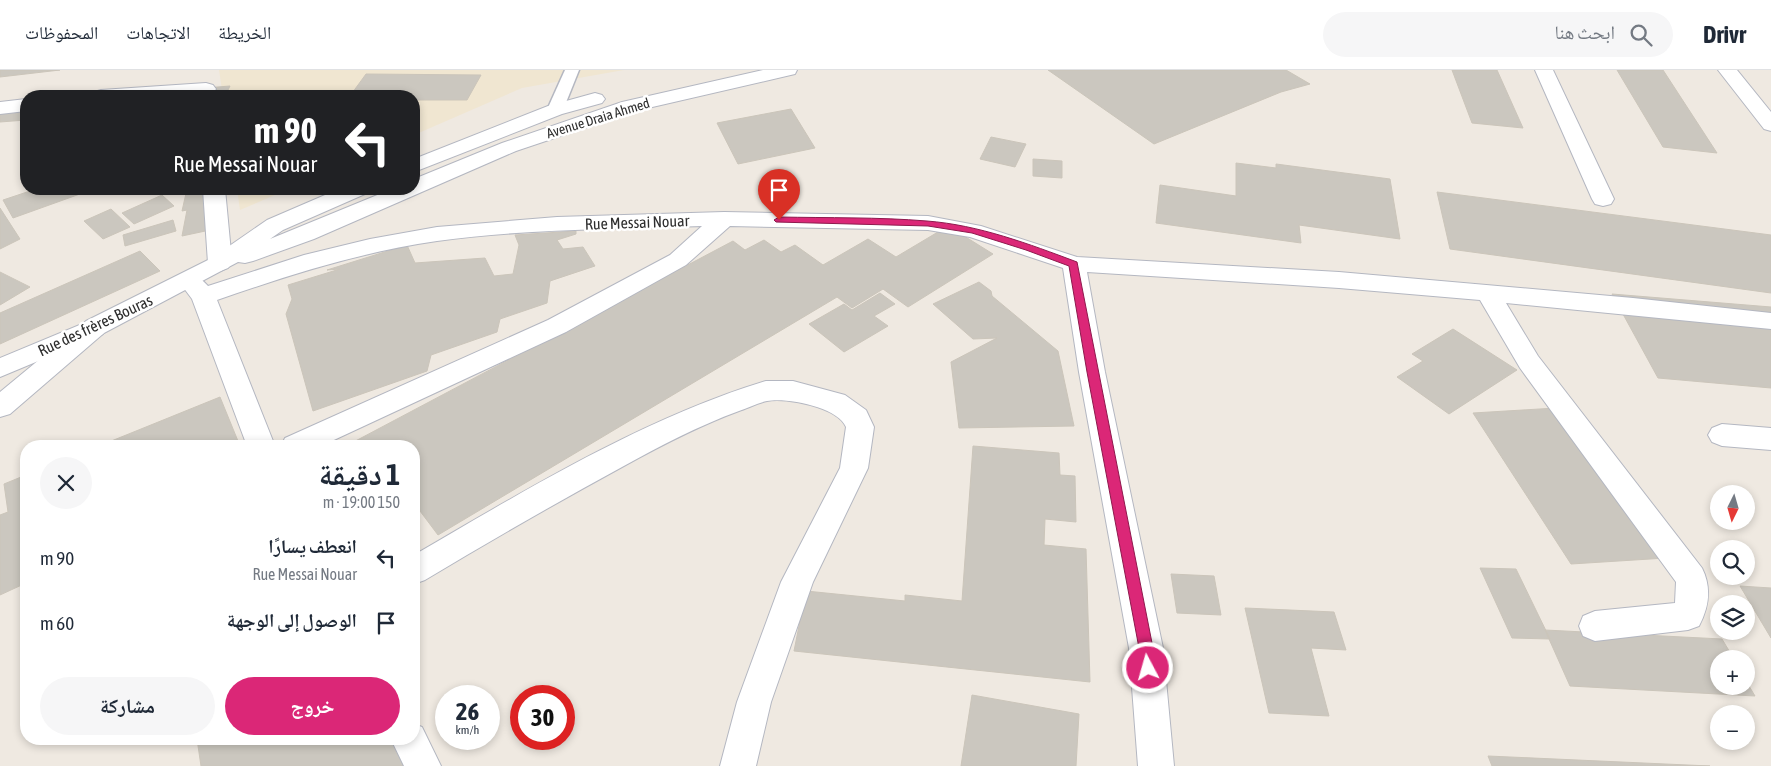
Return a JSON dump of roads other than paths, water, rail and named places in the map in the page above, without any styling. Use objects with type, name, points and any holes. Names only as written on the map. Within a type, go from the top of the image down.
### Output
[{"type":"street","points":[[202,70],[206,90]]},
{"type":"street","name":"Avenue Draia Ahmed","points":[[420,164],[555,110],[629,89],[716,70]]},
{"type":"street","name":"Avenue Draia Ahmed","points":[[420,184],[509,147],[629,106],[788,70]]},
{"type":"street","points":[[1544,70],[1603,199]]},
{"type":"street","points":[[1727,70],[1771,125]]},
{"type":"street","points":[[0,108],[20,106]]},
{"type":"street","points":[[214,195],[220,263]]},
{"type":"street","points":[[259,440],[196,288],[220,263],[274,225],[343,195]]},
{"type":"street","points":[[220,263],[292,240],[396,195]]},
{"type":"street","points":[[308,440],[557,326],[678,260],[724,220]]},
{"type":"street","name":"Rue Messai Nouar","points":[[196,288],[370,246],[437,234],[557,224],[724,220],[834,220],[928,224],[973,231],[1030,248],[1074,264],[1340,280],[1771,321]]},
{"type":"street","points":[[1074,264],[1092,372],[1146,648],[1156,766]]},
{"type":"street","name":"Rue des frères Bouras","points":[[0,368],[95,327],[196,288]]},
{"type":"street","points":[[1488,294],[1529,362],[1691,578],[1693,596],[1688,616],[1595,626]]},
{"type":"street","points":[[0,406],[95,327]]},
{"type":"street","points":[[420,567],[507,516],[658,434],[702,414],[766,390],[793,391],[835,402],[856,417],[860,427],[854,468],[797,582],[754,702],[738,766]]},
{"type":"street","points":[[1722,435],[1771,439]]},
{"type":"street","points":[[412,745],[423,766]]},
{"type":"lane","points":[[555,110],[572,70]]}]
